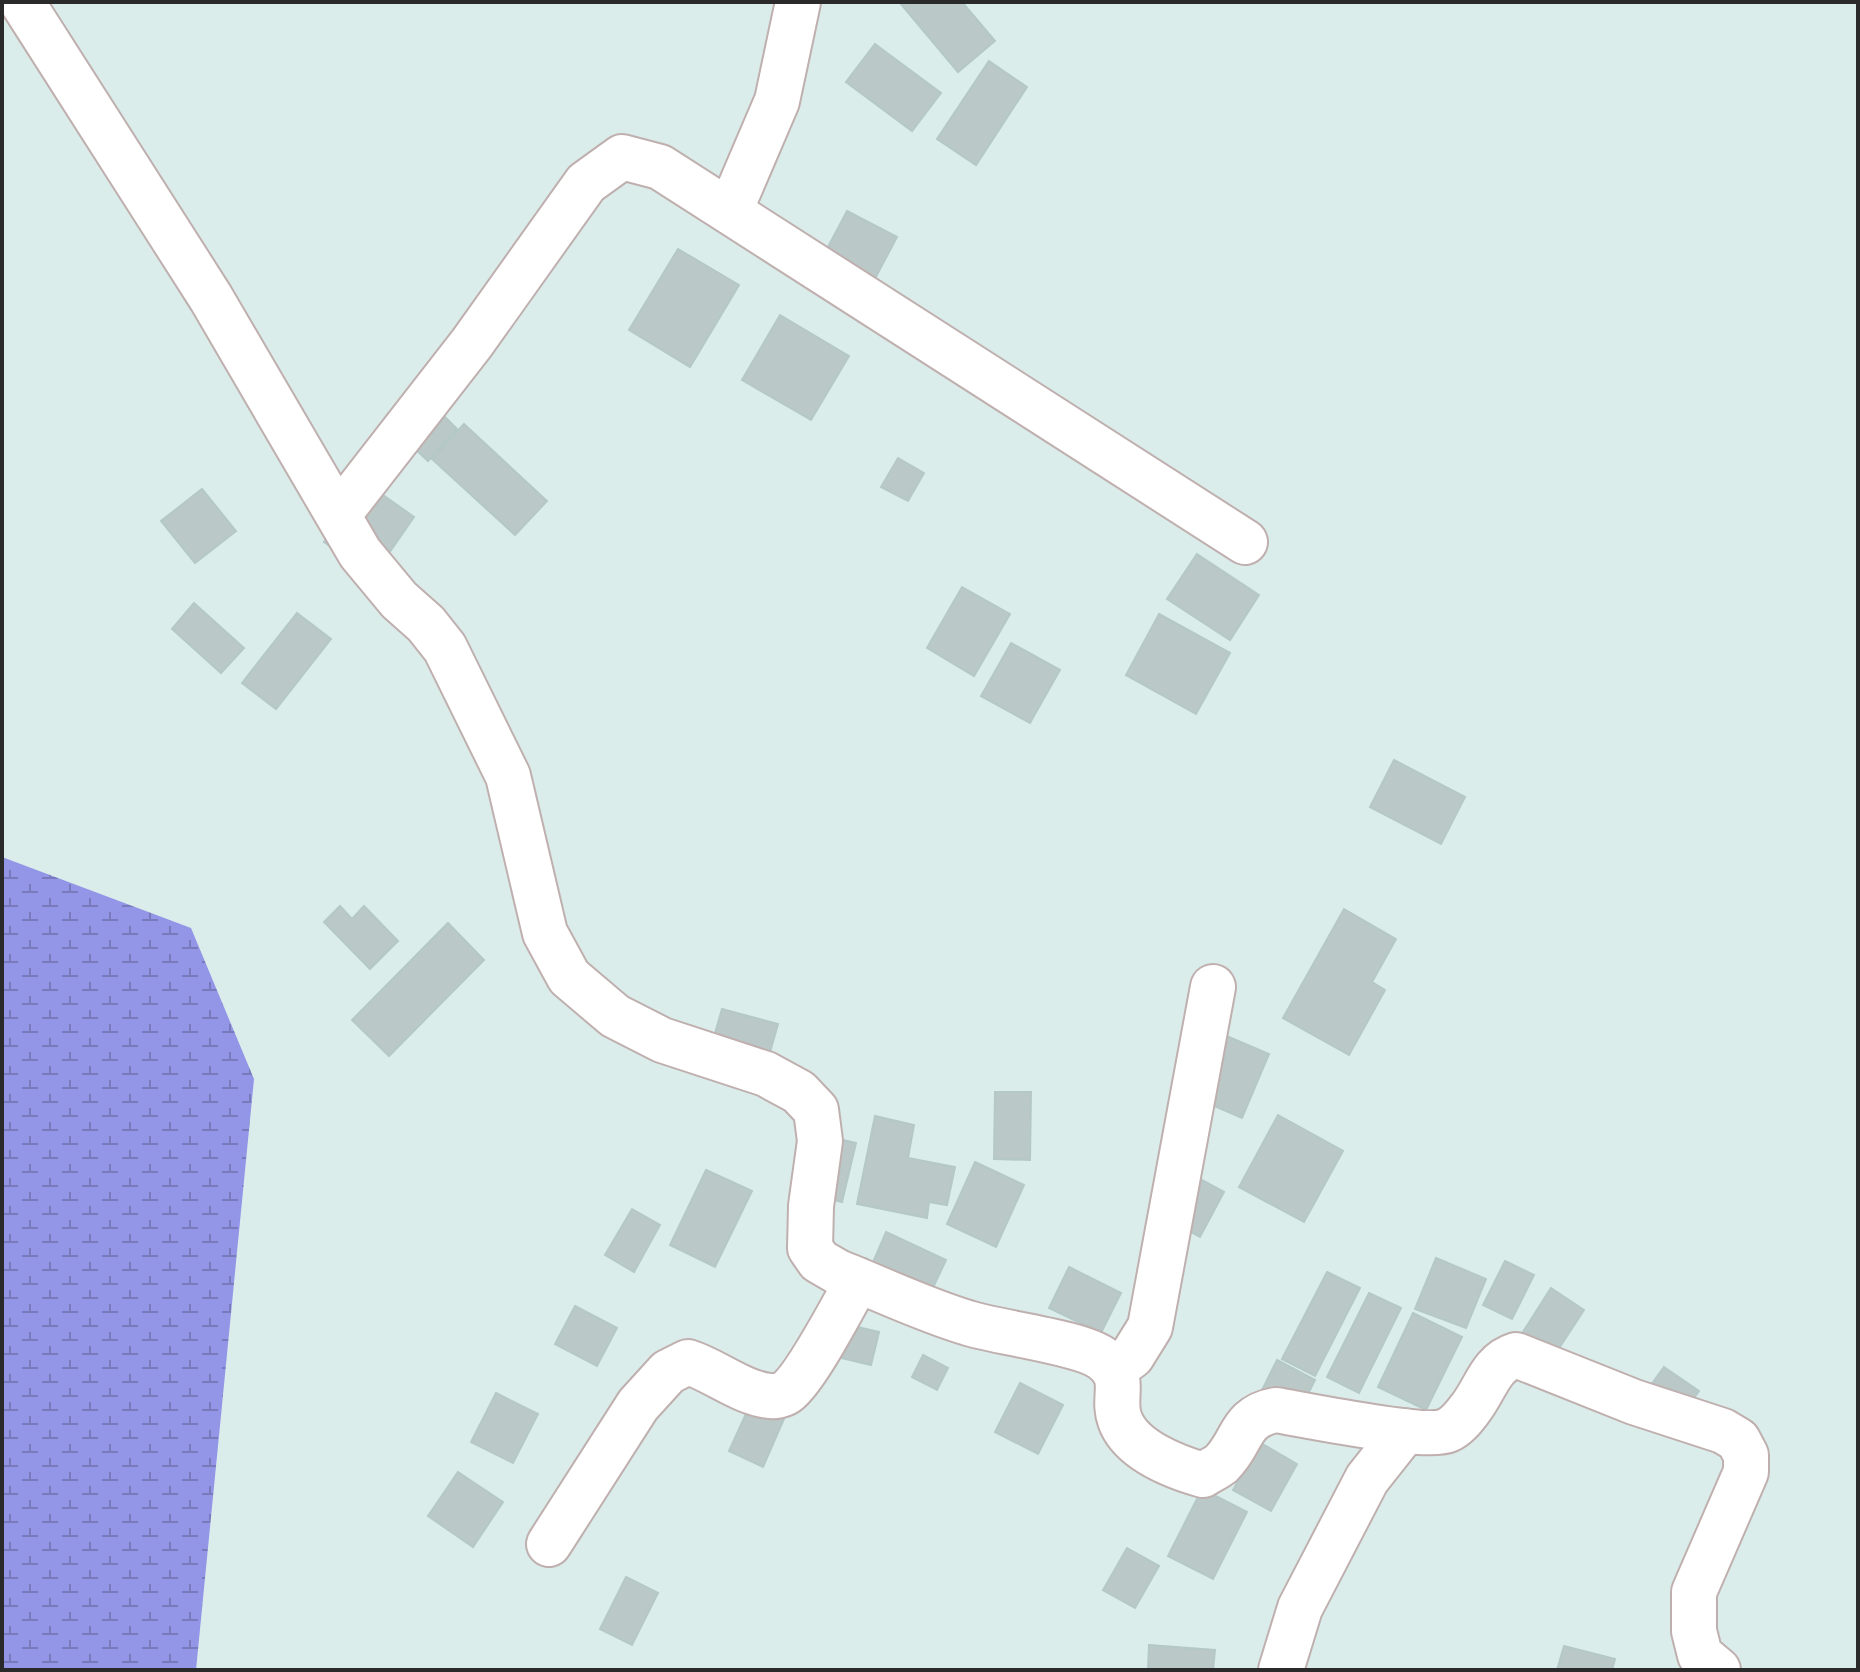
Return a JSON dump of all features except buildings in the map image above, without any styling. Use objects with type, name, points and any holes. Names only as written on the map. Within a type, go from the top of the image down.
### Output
[{"type":"street","points":[[22,2],[211,298],[360,553],[445,648],[508,776],[545,933],[569,977],[615,1016],[650,1034],[766,1074],[799,1092],[816,1110],[820,1141],[811,1206],[810,1248],[819,1261],[858,1280],[968,1323],[1101,1357],[1113,1370],[1119,1383],[1119,1419],[1129,1437],[1181,1469],[1203,1475],[1221,1463],[1245,1427],[1260,1413],[1276,1410],[1405,1431],[1446,1431],[1459,1423],[1472,1408],[1494,1369],[1504,1358],[1516,1355],[1634,1402],[1702,1422],[1738,1440],[1746,1455],[1746,1472],[1694,1592],[1694,1631],[1700,1655],[1718,1670]]},
{"type":"street","points":[[730,211],[777,101],[798,2]]},
{"type":"street","points":[[339,514],[472,343],[586,183],[622,157],[660,167],[1245,542]]},
{"type":"street","points":[[1113,1370],[1132,1356],[1150,1327],[1213,987]]},
{"type":"street","points":[[549,1544],[638,1405],[668,1372],[688,1362],[771,1397],[786,1393],[801,1376],[858,1280]]},
{"type":"street","points":[[1281,1670],[1300,1608],[1313,1582],[1367,1479],[1405,1431]]},
{"type":"green space","points":[[2,857],[191,928],[254,1079],[196,1670],[2,1670]]}]
